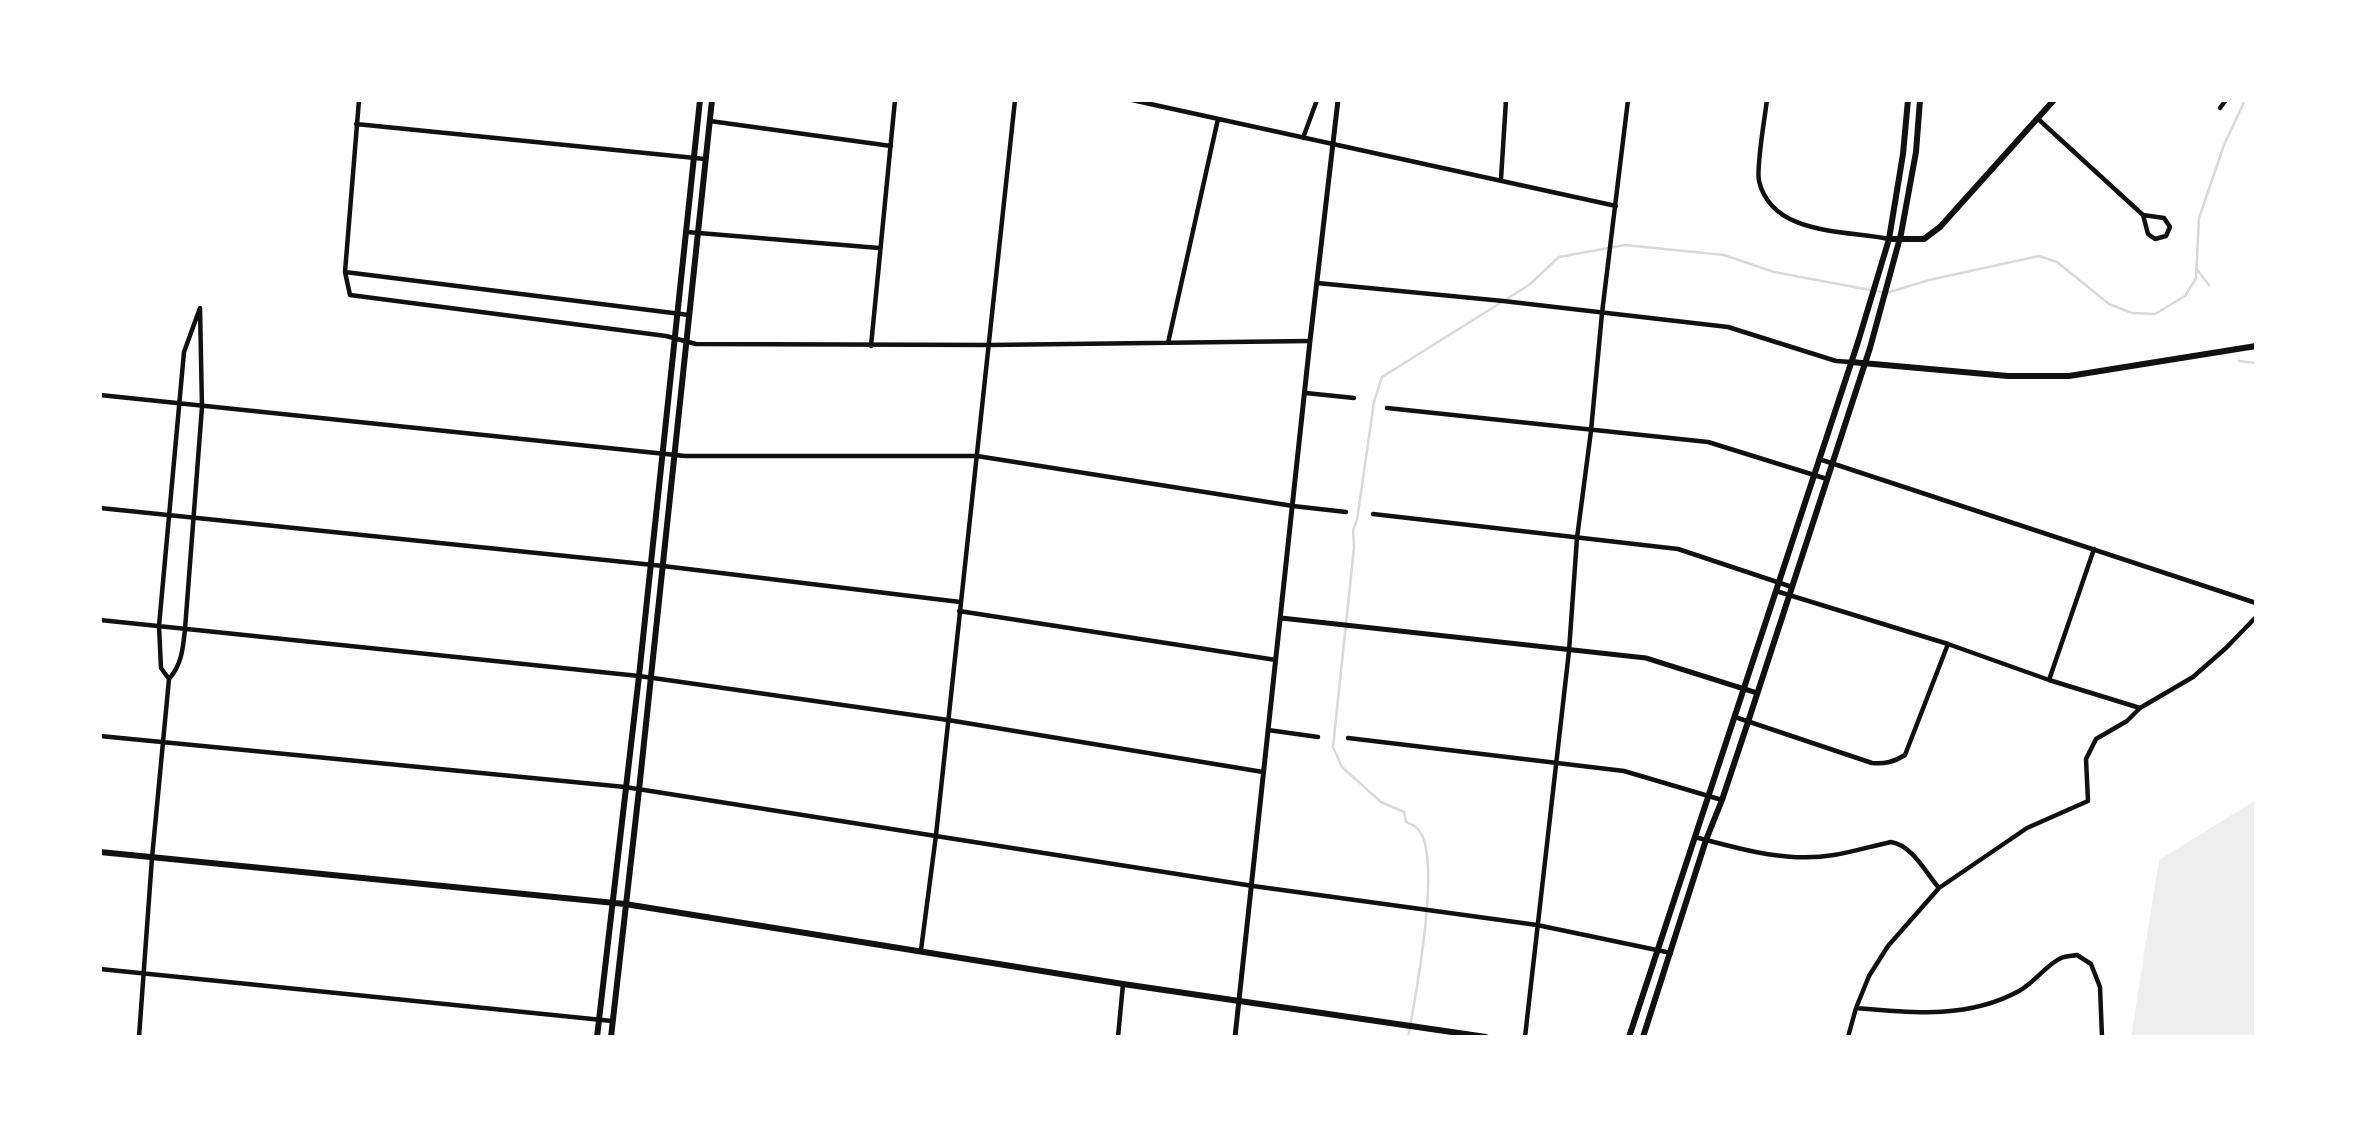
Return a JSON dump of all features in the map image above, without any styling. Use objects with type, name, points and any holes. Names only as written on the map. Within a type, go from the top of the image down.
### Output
[{"type":"main road","points":[[597,1037],[639,676],[700,100]]},
{"type":"main road","points":[[611,1037],[712,100]]},
{"type":"main road","points":[[1629,1037],[1878,276],[1889,239],[1903,154],[1908,100]]},
{"type":"main road","points":[[1643,1037],[1865,363],[1900,240],[1916,152],[1920,100]]},
{"type":"main road","points":[[1889,239],[1924,239],[1940,227],[2054,100]]},
{"type":"main road","points":[[1851,362],[2008,376],[2069,376],[2256,346]]},
{"type":"main road","points":[[100,852],[611,902],[1123,984],[1486,1037]]},
{"type":"street","points":[[359,100],[345,272],[350,295],[675,338],[696,344],[871,346],[1310,341]]},
{"type":"street","points":[[871,346],[895,100]]},
{"type":"street","points":[[921,950],[936,835],[1015,100]]},
{"type":"street","points":[[1132,100],[1616,206]]},
{"type":"street","points":[[1303,138],[1317,100]]},
{"type":"street","points":[[1236,1037],[1338,100]]},
{"type":"street","points":[[1501,179],[1507,100]]},
{"type":"street","points":[[1525,1037],[1569,651],[1577,538],[1628,100]]},
{"type":"street","points":[[1767,100],[1759,180],[1778,211],[1806,227],[1889,239]]},
{"type":"street","points":[[2220,108],[2226,100]]},
{"type":"street","points":[[2037,118],[2143,215],[2148,234],[2155,239],[2166,236],[2170,227],[2164,218],[2143,215]]},
{"type":"street","points":[[1168,343],[1218,119]]},
{"type":"street","points":[[710,121],[891,146]]},
{"type":"street","points":[[356,124],[705,159]]},
{"type":"street","points":[[687,232],[879,248]]},
{"type":"street","points":[[345,272],[690,315]]},
{"type":"street","points":[[1317,283],[1728,327],[1836,361],[1851,362]]},
{"type":"street","points":[[139,1037],[169,680],[182,657],[185,629],[202,407],[200,308],[184,352],[159,626],[161,668],[169,680]]},
{"type":"street","points":[[1306,393],[1354,398]]},
{"type":"street","points":[[100,395],[674,454],[977,456],[1346,512]]},
{"type":"street","points":[[1387,408],[1708,442],[1828,479]]},
{"type":"street","points":[[1819,458],[2256,603]]},
{"type":"street","points":[[100,508],[650,564],[960,602]]},
{"type":"street","points":[[1373,514],[1678,549],[1792,587]]},
{"type":"street","points":[[2049,680],[2094,548]]},
{"type":"street","points":[[1775,591],[1948,644],[2049,680],[2140,708]]},
{"type":"street","points":[[959,611],[1276,660]]},
{"type":"street","points":[[1847,1037],[1869,976],[1888,946],[1938,888],[2027,828],[2088,801],[2086,759],[2096,739],[2127,721],[2140,708],[2193,677],[2256,617]]},
{"type":"street","points":[[1281,618],[1646,658],[1757,693]]},
{"type":"street","points":[[100,620],[639,676],[948,720],[1264,772]]},
{"type":"street","points":[[1735,717],[1872,762],[1888,763],[1898,760],[1905,755],[1948,644]]},
{"type":"street","points":[[1268,730],[1318,737]]},
{"type":"street","points":[[100,736],[625,788],[1253,886],[1536,926],[1671,953]]},
{"type":"street","points":[[1348,738],[1624,771],[1722,800]]},
{"type":"street","points":[[1695,837],[1754,852],[1802,857],[1832,856],[1891,842],[1899,843],[1908,849],[1938,888]]},
{"type":"street","points":[[1856,1008],[1914,1013],[1984,1006],[2021,990],[2061,958],[2077,955],[2091,964],[2101,986],[2102,1037]]},
{"type":"street","points":[[100,969],[612,1021]]},
{"type":"street","points":[[1118,1037],[1123,984]]},
{"type":"shaded area","points":[[2256,800],[2256,1037],[2131,1037],[2159,860]]},
{"type":"waterway","points":[[1408,1037],[1424,934],[1427,852],[1422,835],[1417,828],[1406,822],[1404,812],[1381,802],[1342,767],[1333,747],[1354,548],[1353,530],[1357,520],[1374,402],[1382,377],[1529,285],[1559,257],[1625,245],[1724,255],[1774,272],[1886,293],[1929,280],[2039,256],[2057,262],[2109,304],[2132,313],[2155,314],[2185,296],[2196,278],[2199,218],[2224,145],[2245,100]]},
{"type":"waterway","points":[[2196,268],[2209,285]]},
{"type":"waterway","points":[[2239,361],[2256,363]]}]
